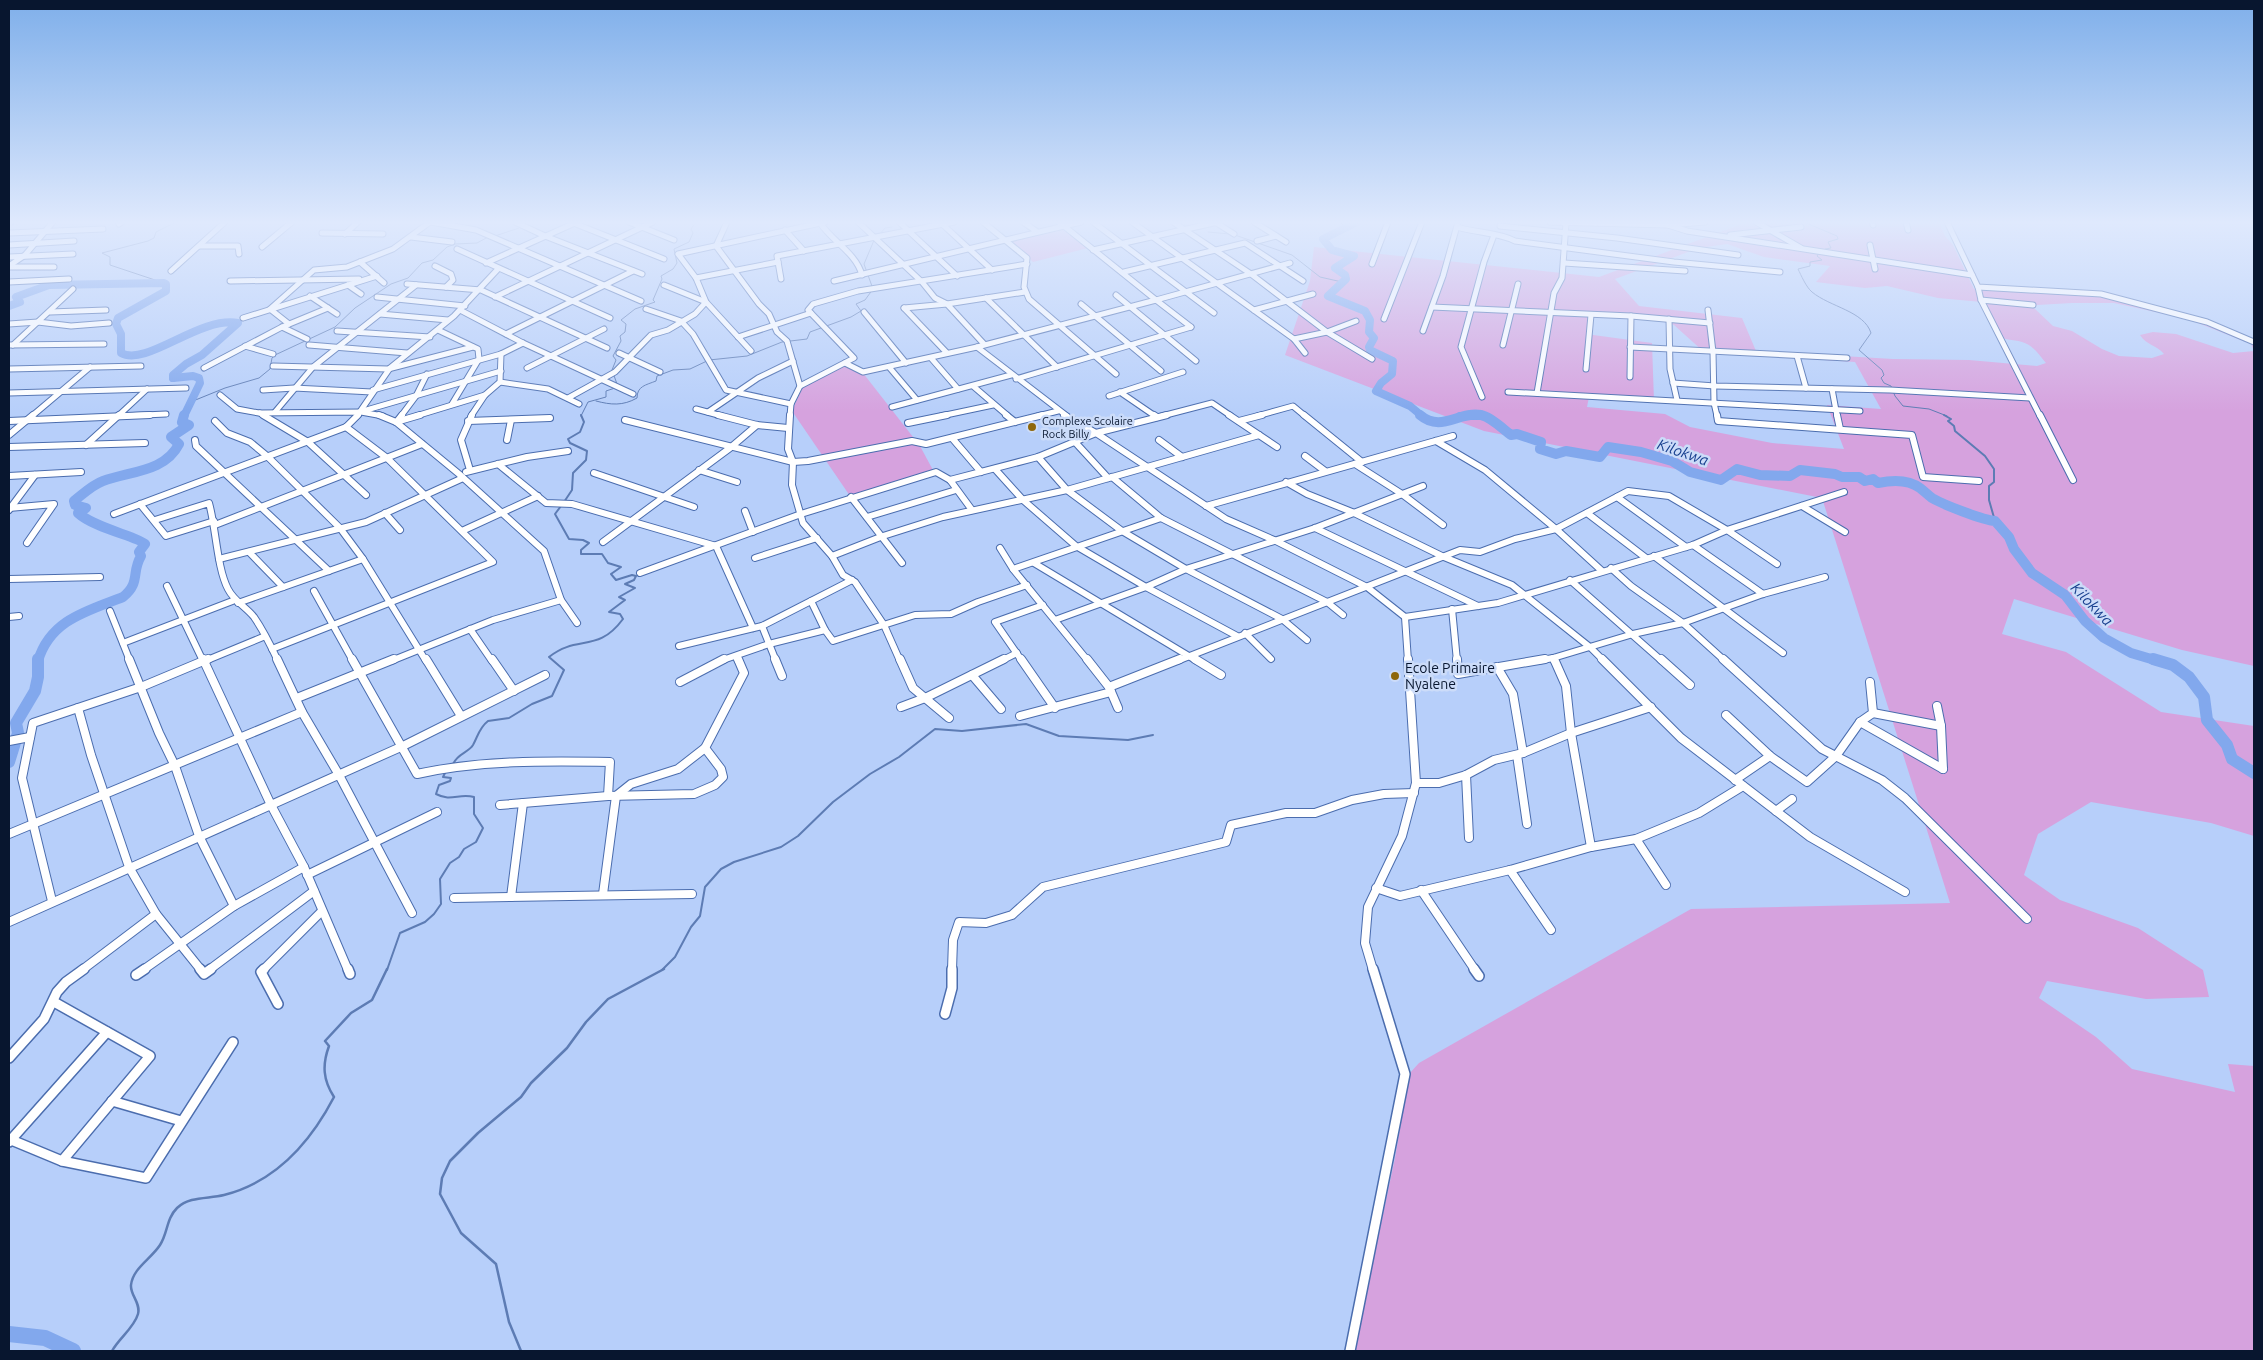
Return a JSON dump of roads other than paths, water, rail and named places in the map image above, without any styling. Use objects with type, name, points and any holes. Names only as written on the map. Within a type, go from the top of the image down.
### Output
[{"type":"street","points":[[270,309],[297,285]]},
{"type":"street","points":[[243,318],[346,285]]},
{"type":"street","points":[[349,285],[361,294]]},
{"type":"street","points":[[275,412],[313,367],[415,285]]},
{"type":"street","points":[[423,285],[480,290],[607,348]]},
{"type":"street","points":[[114,514],[346,427],[360,412],[388,369],[430,337],[465,306],[484,285]]},
{"type":"street","points":[[495,297],[520,285]]},
{"type":"street","points":[[536,285],[610,318]]},
{"type":"street","points":[[699,285],[706,302],[752,351]]},
{"type":"street","points":[[745,285],[769,314],[777,332],[787,342],[800,386]]},
{"type":"street","points":[[897,285],[858,291],[813,304],[808,310],[854,358],[800,386],[791,404],[788,449],[793,462],[792,485],[804,523],[832,556],[843,575],[852,580],[884,625],[913,688],[949,718]]},
{"type":"street","points":[[925,285],[936,298],[947,304],[984,344]]},
{"type":"street","points":[[1024,285],[1025,292],[1029,299],[1116,374]]},
{"type":"street","points":[[892,406],[1057,367],[1191,327],[1139,285]]},
{"type":"street","points":[[1177,285],[1214,313]]},
{"type":"street","points":[[845,362],[863,372],[889,367],[977,347],[1212,285]]},
{"type":"street","points":[[1220,285],[1294,339],[1305,353]]},
{"type":"street","points":[[1265,285],[1327,332],[1372,359]]},
{"type":"street","points":[[1384,319],[1397,285]]},
{"type":"street","points":[[1423,331],[1439,285]]},
{"type":"street","points":[[1479,285],[1474,309],[1461,347],[1482,397]]},
{"type":"street","points":[[1503,345],[1518,285]]},
{"type":"street","points":[[1537,393],[1554,293],[1558,285]]},
{"type":"street","points":[[506,334],[603,286],[641,301]]},
{"type":"street","points":[[664,286],[706,302]]},
{"type":"street","points":[[2073,480],[1981,300],[1978,287],[2101,294],[2206,322],[2254,342]]},
{"type":"street","points":[[10,346],[50,312],[73,289]]},
{"type":"street","points":[[947,353],[904,308],[947,304],[1025,292]]},
{"type":"street","points":[[1254,310],[1313,294]]},
{"type":"street","points":[[1116,295],[1196,361]]},
{"type":"street","points":[[310,296],[337,314]]},
{"type":"street","points":[[377,297],[465,306]]},
{"type":"street","points":[[986,298],[1057,367]]},
{"type":"street","points":[[1981,300],[2034,305]]},
{"type":"street","points":[[568,398],[613,373],[651,335],[668,330],[695,314],[706,302]]},
{"type":"street","points":[[1081,304],[1161,371]]},
{"type":"street","points":[[1432,307],[1630,316],[1710,323]]},
{"type":"street","points":[[204,368],[282,327],[328,308]]},
{"type":"street","points":[[270,309],[289,324]]},
{"type":"street","points":[[646,309],[681,321],[694,334],[707,360],[726,390],[791,404]]},
{"type":"street","points":[[50,312],[106,310]]},
{"type":"street","points":[[460,310],[523,343],[633,394]]},
{"type":"street","points":[[1708,310],[1713,352],[1714,402],[1718,421],[1912,434],[1923,477],[1980,481]]},
{"type":"street","points":[[864,312],[906,363]]},
{"type":"street","points":[[738,337],[811,313]]},
{"type":"street","points":[[380,314],[448,320]]},
{"type":"street","points":[[1586,369],[1590,315]]},
{"type":"street","points":[[1630,316],[1630,376]]},
{"type":"street","points":[[1669,319],[1670,369],[1677,400]]},
{"type":"street","points":[[1294,339],[1327,332],[1356,321]]},
{"type":"street","points":[[9,324],[38,322],[72,326],[109,323]]},
{"type":"street","points":[[282,327],[308,342],[338,348],[407,354]]},
{"type":"street","points":[[527,368],[604,329]]},
{"type":"street","points":[[438,330],[478,350],[479,359],[452,404]]},
{"type":"street","points":[[337,331],[430,337]]},
{"type":"street","points":[[263,390],[294,388],[373,391],[501,354],[523,343]]},
{"type":"street","points":[[10,346],[104,344]]},
{"type":"street","points":[[245,346],[273,354]]},
{"type":"street","points":[[273,366],[388,369],[473,347]]},
{"type":"street","points":[[977,347],[1058,411],[1096,433],[1226,519],[1274,540],[1367,587],[1405,617],[1416,783],[1402,836],[1368,906],[1365,943],[1405,1074],[1404,1087],[1350,1351]]},
{"type":"street","points":[[1630,347],[1847,358]]},
{"type":"street","points":[[619,353],[660,372]]},
{"type":"street","points":[[470,470],[461,440],[468,421],[484,395],[500,382],[501,354]]},
{"type":"street","points":[[1797,356],[1806,388]]},
{"type":"street","points":[[931,358],[958,389]]},
{"type":"street","points":[[708,412],[758,378],[793,361]]},
{"type":"street","points":[[9,369],[141,366]]},
{"type":"street","points":[[9,435],[90,367]]},
{"type":"street","points":[[889,367],[917,400]]},
{"type":"street","points":[[360,412],[501,371]]},
{"type":"street","points":[[1109,396],[1183,372]]},
{"type":"street","points":[[396,422],[403,416],[416,396],[427,374]]},
{"type":"street","points":[[500,382],[548,389],[579,404]]},
{"type":"street","points":[[1673,383],[1715,386],[1892,390],[2030,398]]},
{"type":"street","points":[[973,386],[992,405],[1015,422]]},
{"type":"street","points":[[9,393],[166,387],[186,388]]},
{"type":"street","points":[[86,445],[147,389]]},
{"type":"street","points":[[1832,389],[1840,429]]},
{"type":"street","points":[[1120,392],[1157,417]]},
{"type":"street","points":[[1508,392],[1860,411]]},
{"type":"street","points":[[220,395],[237,409],[260,413],[360,412],[381,415],[396,422],[461,476],[544,551],[561,600],[577,623]]},
{"type":"street","points":[[396,422],[484,395]]},
{"type":"street","points":[[950,480],[1038,457],[1096,433],[1212,403],[1277,447]]},
{"type":"street","points":[[908,423],[992,405]]},
{"type":"street","points":[[1239,422],[1293,406],[1358,463],[1443,525]]},
{"type":"street","points":[[696,409],[757,425],[788,428]]},
{"type":"street","points":[[624,420],[730,448],[793,462],[808,461],[912,441],[926,444],[1058,411]]},
{"type":"street","points":[[260,413],[308,442],[366,495]]},
{"type":"street","points":[[9,421],[166,414]]},
{"type":"street","points":[[468,421],[550,418]]},
{"type":"street","points":[[507,440],[511,420]]},
{"type":"street","points":[[215,421],[227,433],[250,442],[267,456],[340,528],[363,559],[462,716]]},
{"type":"street","points":[[603,542],[730,448],[757,425]]},
{"type":"street","points":[[272,649],[493,562],[386,458],[346,427]]},
{"type":"street","points":[[832,556],[883,536],[943,517],[1067,490],[1259,435]]},
{"type":"street","points":[[1206,506],[1453,436]]},
{"type":"street","points":[[952,438],[981,472]]},
{"type":"street","points":[[196,440],[196,446],[227,472],[294,541],[329,571]]},
{"type":"street","points":[[1159,440],[1182,457]]},
{"type":"street","points":[[1436,441],[1485,470],[1556,529],[1602,571]]},
{"type":"street","points":[[1076,442],[1110,478],[1161,518],[1327,602],[1343,615]]},
{"type":"street","points":[[9,447],[145,443]]},
{"type":"street","points":[[140,504],[155,520],[166,536],[215,524],[261,508],[422,444]]},
{"type":"street","points":[[219,559],[366,522],[470,470],[568,451]]},
{"type":"street","points":[[1305,456],[1325,471]]},
{"type":"street","points":[[1038,457],[1067,490],[1122,531],[1186,569],[1282,619],[1307,640]]},
{"type":"street","points":[[498,464],[546,503],[572,504],[716,546],[753,628]]},
{"type":"street","points":[[995,469],[1023,500],[1076,546],[1146,587],[1237,636]]},
{"type":"street","points":[[700,470],[737,482]]},
{"type":"street","points":[[9,476],[81,472]]},
{"type":"street","points":[[640,573],[801,514],[936,472],[950,480],[972,510]]},
{"type":"street","points":[[594,473],[694,507]]},
{"type":"street","points":[[9,509],[35,475]]},
{"type":"street","points":[[1286,482],[1307,494],[1352,512],[1444,557],[1512,585],[1591,648],[1681,738],[1810,837],[1905,892]]},
{"type":"street","points":[[1055,620],[1100,602],[1146,587],[1186,569],[1315,528],[1352,512],[1423,486]]},
{"type":"street","points":[[867,517],[956,490]]},
{"type":"street","points":[[1020,716],[1055,708],[1110,689],[1188,654],[1460,550],[1480,552],[1515,539],[1556,529],[1628,491],[1669,496],[1727,530],[1777,564]]},
{"type":"street","points":[[1405,617],[1498,604],[1570,580],[1690,546],[1727,530],[1844,492]]},
{"type":"street","points":[[462,531],[538,496]]},
{"type":"street","points":[[1617,497],[1763,594]]},
{"type":"street","points":[[852,498],[902,562]]},
{"type":"street","points":[[155,520],[209,502],[215,524],[219,559],[227,588],[236,601],[253,616],[272,649],[297,698],[302,712],[339,775],[412,913]]},
{"type":"street","points":[[9,509],[54,504],[27,543]]},
{"type":"street","points":[[1802,506],[1845,532]]},
{"type":"street","points":[[745,511],[753,532]]},
{"type":"street","points":[[385,513],[400,530]]},
{"type":"street","points":[[1587,513],[1646,558]]},
{"type":"street","points":[[1013,569],[1161,518]]},
{"type":"street","points":[[1315,528],[1478,606]]},
{"type":"street","points":[[755,558],[816,538]]},
{"type":"street","points":[[1000,548],[1013,569],[1110,689],[1118,708]]},
{"type":"street","points":[[249,552],[283,586]]},
{"type":"street","points":[[1654,556],[1783,653]]},
{"type":"street","points":[[123,643],[184,619],[363,559]]},
{"type":"street","points":[[1034,563],[1222,675]]},
{"type":"street","points":[[1611,568],[1632,586],[1683,623],[1822,749],[1882,780],[1905,798],[2027,919]]},
{"type":"street","points":[[9,580],[100,577]]},
{"type":"street","points":[[1452,609],[1458,674],[1553,658],[1591,648],[1633,634],[1683,623],[1763,594],[1825,577]]},
{"type":"street","points":[[679,646],[762,626],[852,580]]},
{"type":"street","points":[[1570,580],[1690,685]]},
{"type":"street","points":[[812,601],[825,630],[833,641],[915,615],[951,614],[978,602],[1027,585]]},
{"type":"street","points":[[168,586],[242,738],[271,805],[305,871],[350,974]]},
{"type":"street","points":[[314,591],[358,673],[403,746],[417,774],[452,766],[555,760],[610,762],[612,796],[603,894]]},
{"type":"street","points":[[297,698],[470,629],[561,600]]},
{"type":"street","points":[[1043,605],[995,622],[1055,708]]},
{"type":"street","points":[[110,611],[159,734],[175,766],[199,836],[234,906]]},
{"type":"street","points":[[9,617],[19,616]]},
{"type":"street","points":[[762,626],[782,676]]},
{"type":"street","points":[[470,629],[514,690]]},
{"type":"street","points":[[680,682],[719,662],[769,644],[825,630]]},
{"type":"street","points":[[1244,633],[1271,659]]},
{"type":"street","points":[[52,901],[22,778],[33,723],[141,686],[264,637]]},
{"type":"street","points":[[901,707],[925,698],[1017,653]]},
{"type":"street","points":[[612,796],[631,784],[678,769],[705,748],[744,673],[736,656]]},
{"type":"street","points":[[1553,658],[1566,686],[1571,733],[1591,847]]},
{"type":"street","points":[[1497,667],[1512,694],[1527,824]]},
{"type":"street","points":[[9,922],[52,901],[403,746],[545,675]]},
{"type":"street","points":[[972,675],[1001,709]]},
{"type":"street","points":[[1870,682],[1873,712]]},
{"type":"street","points":[[1860,722],[1943,769],[1941,726],[1937,706]]},
{"type":"street","points":[[1416,783],[1439,783],[1466,775],[1494,760],[1520,754],[1571,733],[1651,707]]},
{"type":"street","points":[[78,708],[104,795],[129,867],[156,914],[204,974],[314,891]]},
{"type":"street","points":[[9,834],[302,712]]},
{"type":"street","points":[[1726,715],[1770,756],[1807,782],[1836,756],[1860,722],[1873,712],[1941,726]]},
{"type":"street","points":[[9,741],[30,737]]},
{"type":"street","points":[[500,805],[612,796],[694,794],[716,785],[723,777],[721,769],[705,748]]},
{"type":"street","points":[[1735,780],[1770,756]]},
{"type":"street","points":[[1466,775],[1469,838]]},
{"type":"street","points":[[1376,888],[1400,896],[1510,870],[1591,847],[1636,839],[1699,813],[1743,786]]},
{"type":"street","points":[[946,1014],[952,988],[953,940],[959,922],[986,923],[1012,915],[1043,887],[1226,842],[1230,825],[1286,813],[1315,813],[1352,800],[1414,793]]},
{"type":"street","points":[[1776,811],[1792,799]]},
{"type":"street","points":[[511,897],[523,803]]},
{"type":"street","points":[[136,975],[234,906],[305,871],[437,812]]},
{"type":"street","points":[[1636,839],[1666,885]]},
{"type":"street","points":[[1510,870],[1551,930]]},
{"type":"street","points":[[1421,890],[1479,976]]},
{"type":"street","points":[[454,898],[692,894]]},
{"type":"street","points":[[278,1004],[262,972],[322,911]]},
{"type":"street","points":[[10,1055],[44,1019],[54,1002],[57,992],[66,982],[156,914]]},
{"type":"street","points":[[54,1002],[150,1056],[62,1161]]},
{"type":"street","points":[[107,1032],[10,1140],[62,1161],[146,1178],[233,1042]]},
{"type":"street","points":[[112,1101],[181,1121]]},
{"type":"waterway","points":[[9,306],[20,302],[16,297],[48,285]]},
{"type":"waterway","points":[[166,285],[166,291],[118,318],[116,324],[121,334],[121,353],[132,355],[145,353],[207,327],[223,323],[238,323],[202,355],[186,364],[173,375],[173,378],[193,376],[199,378],[200,383],[184,416]]},
{"type":"waterway","points":[[193,401],[225,388],[259,378],[270,369],[272,358],[275,355],[335,327],[355,308],[389,285]]},
{"type":"waterway","points":[[617,384],[612,370],[616,360],[613,356],[621,341],[620,336],[625,332],[626,324],[621,320],[635,309],[655,302],[653,300],[659,285]]},
{"type":"waterway","points":[[596,401],[622,404],[637,398],[640,388],[656,381],[657,376],[673,370],[690,369],[709,360],[747,356],[782,342],[807,339],[810,332],[851,317],[861,311],[856,304],[865,300],[873,289],[872,285]]},
{"type":"waterway","name":"Kilokwa","points":[[1339,285],[1328,296],[1365,311],[1370,320],[1369,332],[1374,338],[1369,347],[1370,350],[1393,361],[1392,374],[1381,383],[1376,391],[1410,406],[1422,416]]},
{"type":"waterway","points":[[1807,285],[1819,297],[1854,314],[1867,326],[1871,333],[1859,350],[1882,370],[1884,375],[1881,378],[1884,383],[1891,386],[1895,396],[1903,406],[1929,409],[1947,416]]},
{"type":"waterway","points":[[581,416],[588,402],[606,397],[606,391],[615,388]]},
{"type":"waterway","points":[[38,661],[51,636],[61,626],[83,613],[123,597],[129,592],[134,582],[136,567],[141,556],[139,552],[145,544],[85,518],[78,513],[86,508],[75,505],[74,501],[99,483],[146,469],[165,460],[179,444],[171,437],[189,425],[182,422],[184,415]]},
{"type":"waterway","name":"Kilokwa","points":[[1420,415],[1435,422],[1443,422],[1465,416]]},
{"type":"waterway","points":[[1944,415],[1951,419],[1948,421],[1954,426],[1955,431],[1985,456],[1994,469],[1994,482],[1989,486],[1989,500],[1995,521]]},
{"type":"waterway","points":[[564,502],[572,490],[573,473],[586,460],[587,451],[570,443],[568,439],[580,432],[584,422],[581,416]]},
{"type":"waterway","name":"Kilokwa","points":[[1460,416],[1465,416]]},
{"type":"waterway","name":"Kilokwa","points":[[1465,416],[1483,416]]},
{"type":"waterway","name":"Kilokwa","points":[[1465,416],[1485,416],[1511,435],[1517,434],[1541,442],[1540,449],[1556,454],[1566,451],[1600,457],[1608,447],[1641,452],[1672,461],[1690,472],[1721,480],[1737,469],[1760,475],[1790,476],[1800,470],[1835,474],[1842,477],[1859,477],[1865,481],[1873,479],[1878,483],[1894,481],[1910,483],[1920,488],[1932,498],[1945,504],[1995,521],[2009,537],[2014,549],[2032,573],[2065,595],[2085,621],[2104,638],[2131,653],[2158,661]]},
{"type":"waterway","points":[[453,764],[455,760],[471,748],[481,729],[488,721],[509,718],[532,704],[552,696],[564,670],[549,657],[569,646],[605,636],[614,630],[623,619],[620,614],[609,612],[625,600],[619,597],[635,588],[625,584],[634,580],[636,576],[632,575],[616,580],[611,574],[621,567],[608,563],[602,554],[581,554],[581,550],[589,543],[583,540],[569,539],[555,514],[561,506]]},
{"type":"waterway","name":"Kilokwa","points":[[2153,659],[2173,665],[2189,677],[2204,697],[2207,720],[2227,745],[2232,759],[2254,773]]},
{"type":"waterway","points":[[9,762],[18,733],[16,723],[35,691],[38,677],[38,661]]},
{"type":"waterway","points":[[662,970],[675,957],[691,927],[700,916],[705,887],[721,869],[734,862],[781,847],[798,836],[833,802],[870,774],[899,757],[935,729],[962,731],[1026,724],[1059,736],[1128,740],[1153,735]]},
{"type":"waterway","points":[[387,970],[400,933],[425,922],[434,914],[441,904],[440,879],[450,863],[459,857],[464,849],[476,842],[483,828],[474,814],[474,797],[446,797],[436,794],[439,785],[450,781],[451,778],[443,777],[446,771]]},
{"type":"waterway","points":[[112,1351],[133,1324],[138,1314],[138,1306],[131,1289],[132,1279],[160,1245],[173,1212],[188,1201],[224,1195],[259,1181],[289,1158],[314,1130],[334,1097],[330,1091],[325,1072],[325,1060],[329,1046],[325,1041],[351,1013],[372,1000],[387,969]]},
{"type":"waterway","points":[[521,1351],[509,1322],[496,1264],[461,1233],[440,1194],[442,1178],[450,1161],[478,1133],[521,1097],[531,1083],[567,1048],[586,1022],[608,999],[664,969]]},
{"type":"waterway","points":[[9,1334],[45,1338],[73,1351]]},
{"type":"place","name":"Complexe Scolaire Rock Billy","points":[[1032,427]]},
{"type":"place","name":"Ecole Primaire Nyalene","points":[[1395,676]]}]
